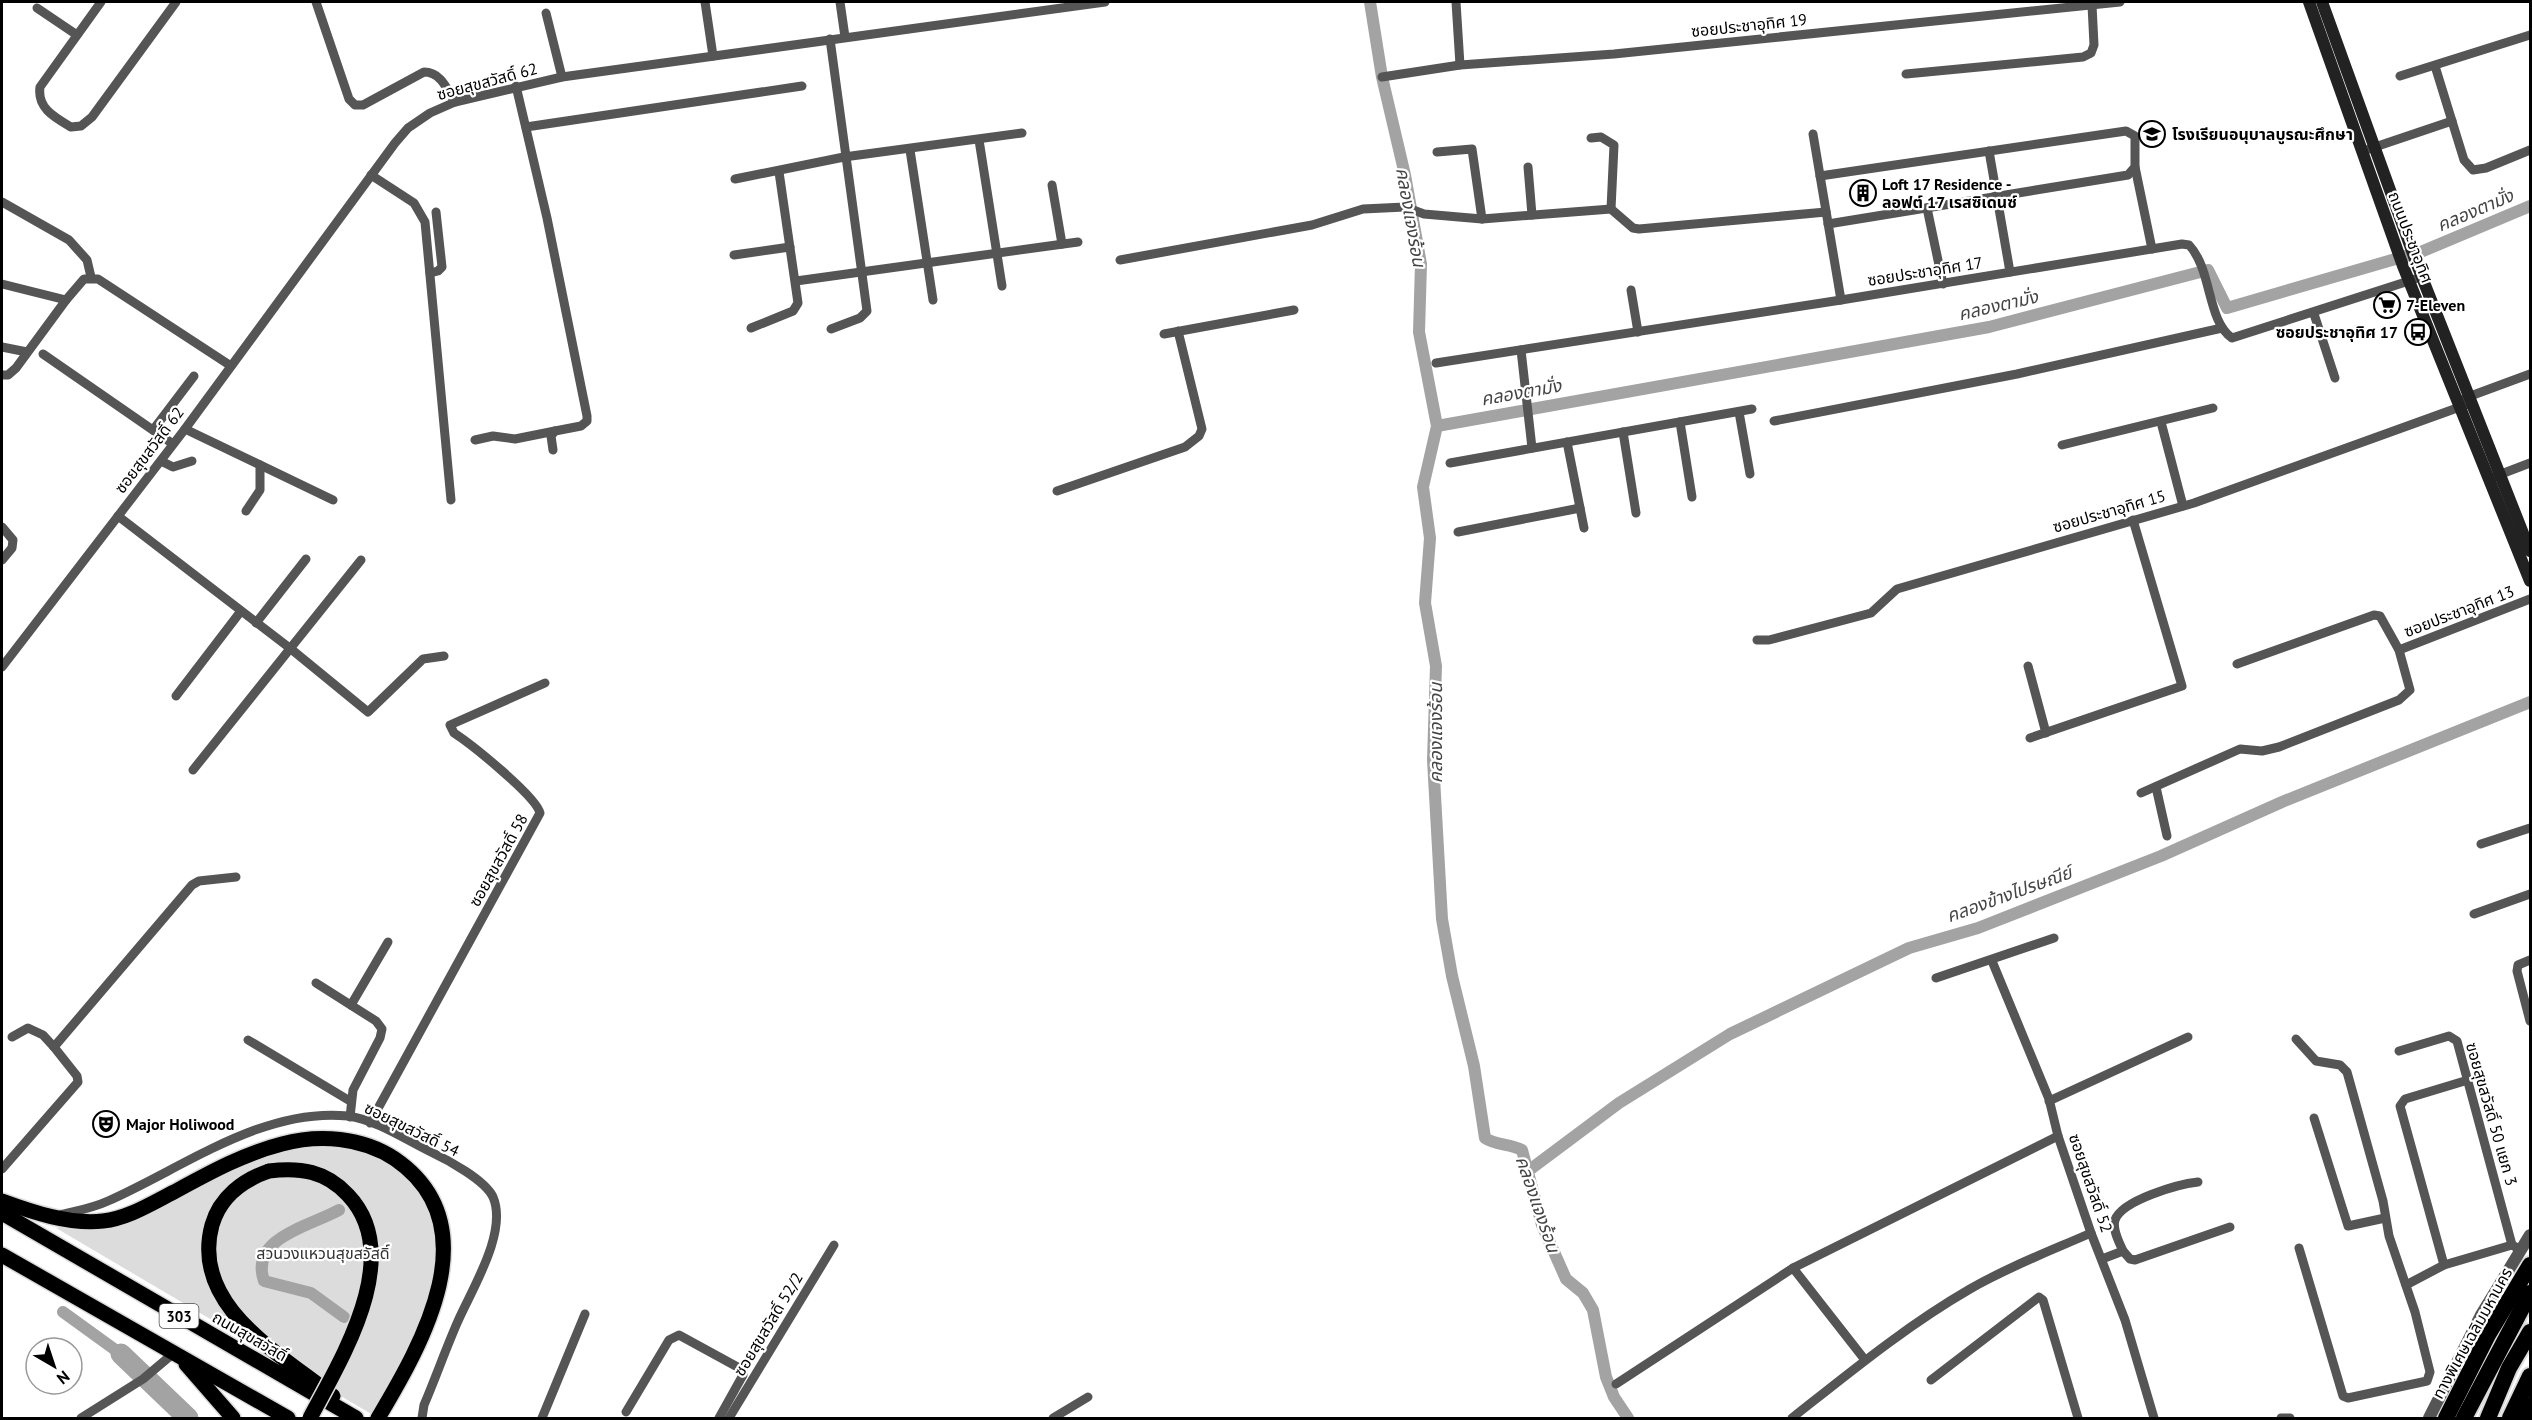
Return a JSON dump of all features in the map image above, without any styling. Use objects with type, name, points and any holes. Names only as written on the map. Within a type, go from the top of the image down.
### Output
[{"type":"highway","name":"ทางพิเศษเฉลิมมหานคร","points":[[2446,1419],[2488,1335],[2530,1265]]},
{"type":"highway","name":"ทางพิเศษเฉลิมมหานคร","points":[[2464,1419],[2530,1293]]},
{"type":"highway","points":[[2488,1419],[2509,1368],[2530,1332]]},
{"type":"highway","points":[[2510,1419],[2530,1376]]},
{"type":"highway","points":[[2524,1419],[2530,1405]]},
{"type":"main road","name":"ถนนประชาอุทิศ","points":[[2309,2],[2368,149],[2407,237],[2464,402],[2530,581]]},
{"type":"main road","name":"ถนนประชาอุทิศ","points":[[2322,2],[2394,241],[2409,281],[2464,402]]},
{"type":"main road","name":"ถนนประชาอุทิศ","points":[[2493,477],[2528,537],[2530,551]]},
{"type":"main road","points":[[2,1201],[55,1216],[82,1221],[104,1221],[124,1216],[245,1156],[284,1143],[323,1139],[368,1145],[408,1168],[423,1185],[435,1208],[443,1248],[442,1277],[434,1310],[426,1330],[378,1419]]},
{"type":"main road","points":[[310,1419],[354,1331],[364,1302],[370,1248],[366,1223],[354,1202],[330,1179],[310,1170],[290,1168],[269,1171],[252,1177],[226,1198],[216,1213],[209,1239],[212,1270],[221,1294],[235,1316],[251,1332],[358,1419]]},
{"type":"main road","name":"ถนนสุขสวัสดิ์","points":[[2,1213],[358,1419]]},
{"type":"main road","name":"303","points":[[2,1255],[177,1353],[288,1419]]},
{"type":"main road","points":[[177,1353],[227,1417]]},
{"type":"street","points":[[101,2],[40,87],[39,97],[42,106],[70,127],[81,126],[92,117],[176,2]]},
{"type":"street","points":[[316,2],[349,99],[355,105],[363,105],[424,72],[433,72],[441,79],[455,102]]},
{"type":"street","points":[[705,2],[713,56]]},
{"type":"street","points":[[840,2],[845,37]]},
{"type":"street","name":"ซอยสุขสวัสดิ์ 62","points":[[2,667],[185,429],[371,175],[408,129],[430,113],[455,102],[562,77],[1105,2]]},
{"type":"street","points":[[1456,2],[1460,65]]},
{"type":"street","name":"ซอยประชาอุทิศ 19","points":[[1382,77],[1460,65],[1614,54],[2120,2]]},
{"type":"street","points":[[1906,74],[2083,57],[2091,53],[2094,45],[2092,5]]},
{"type":"street","points":[[37,8],[77,35]]},
{"type":"street","points":[[546,13],[562,77]]},
{"type":"street","points":[[2400,76],[2530,34]]},
{"type":"street","points":[[830,39],[844,157],[867,311],[860,318],[831,328]]},
{"type":"street","points":[[2435,66],[2464,160],[2473,170],[2486,168],[2530,150]]},
{"type":"street","points":[[475,440],[493,436],[515,439],[581,426],[587,421],[516,86]]},
{"type":"street","points":[[526,127],[802,86]]},
{"type":"street","points":[[2368,149],[2452,121]]},
{"type":"street","points":[[1820,176],[2126,131],[2135,136],[2135,168],[2152,249]]},
{"type":"street","points":[[735,179],[779,172],[844,157],[910,150],[1022,132]]},
{"type":"street","points":[[1813,134],[1841,300]]},
{"type":"street","points":[[1591,138],[1608,139],[1614,145],[1611,209]]},
{"type":"street","points":[[980,140],[1002,286]]},
{"type":"street","points":[[1437,152],[1472,149],[1482,219]]},
{"type":"street","points":[[910,150],[933,300]]},
{"type":"street","points":[[1989,151],[2010,273]]},
{"type":"street","points":[[1528,167],[1532,215]]},
{"type":"street","points":[[1828,224],[2127,175],[2135,168]]},
{"type":"street","points":[[751,328],[797,307],[796,281],[779,172]]},
{"type":"street","points":[[371,175],[414,203],[425,222],[451,500]]},
{"type":"street","points":[[1052,185],[1062,244]]},
{"type":"street","points":[[2,202],[69,240],[87,260],[91,277]]},
{"type":"street","points":[[1120,260],[1312,225],[1363,209],[1405,207],[1424,214],[1482,219],[1611,209],[1633,228],[1639,229],[1826,212]]},
{"type":"street","points":[[1927,208],[1943,284]]},
{"type":"street","points":[[430,273],[438,271],[441,267],[435,212]]},
{"type":"street","points":[[796,281],[1077,242]]},
{"type":"street","name":"ซอยประชาอุทิศ 17","points":[[1436,363],[1943,284],[2182,244],[2189,245],[2200,261],[2222,328]]},
{"type":"street","points":[[734,255],[790,247]]},
{"type":"street","points":[[2,375],[8,375],[66,300],[84,279],[91,277],[98,279],[231,366]]},
{"type":"street","points":[[1774,421],[2017,374],[2222,328],[2229,336],[2237,339],[2422,277]]},
{"type":"street","points":[[2,284],[66,300]]},
{"type":"street","points":[[1631,290],[1638,332]]},
{"type":"street","points":[[1164,334],[1294,310]]},
{"type":"street","points":[[2314,314],[2335,378]]},
{"type":"street","points":[[1057,491],[1185,447],[1199,436],[1202,429],[1178,331]]},
{"type":"street","points":[[2,347],[27,352]]},
{"type":"street","points":[[1521,350],[1532,448]]},
{"type":"street","points":[[43,354],[173,444]]},
{"type":"street","name":"ซอยประชาอุทิศ 15","points":[[1757,640],[1769,640],[1871,613],[1897,589],[2183,506],[2340,452],[2530,374]]},
{"type":"street","points":[[153,430],[194,376]]},
{"type":"street","points":[[2062,446],[2213,408]]},
{"type":"street","points":[[1450,463],[1752,409]]},
{"type":"street","points":[[1739,412],[1750,474]]},
{"type":"street","points":[[1680,422],[1692,497]]},
{"type":"street","points":[[2161,422],[2183,506]]},
{"type":"street","points":[[185,429],[333,500]]},
{"type":"street","points":[[553,450],[551,436],[555,430]]},
{"type":"street","points":[[1623,432],[1636,513]]},
{"type":"street","points":[[1567,442],[1584,528]]},
{"type":"street","points":[[161,460],[173,468],[192,461]]},
{"type":"street","points":[[2493,477],[2530,463]]},
{"type":"street","points":[[246,511],[260,490],[260,465]]},
{"type":"street","points":[[1458,532],[1580,508]]},
{"type":"street","points":[[118,516],[368,712],[423,659],[444,657]]},
{"type":"street","points":[[2030,738],[2182,686],[2133,520]]},
{"type":"street","points":[[2,527],[13,540],[12,548],[2,560]]},
{"type":"street","points":[[256,623],[306,560]]},
{"type":"street","points":[[193,770],[361,560]]},
{"type":"street","name":"ซอยประชาอุทิศ 13","points":[[2399,650],[2530,599]]},
{"type":"street","points":[[176,696],[241,611]]},
{"type":"street","points":[[2141,793],[2240,749],[2262,751],[2279,747],[2399,700],[2406,696],[2410,686],[2399,650],[2385,621],[2380,616],[2374,615],[2237,664]]},
{"type":"street","points":[[2028,666],[2046,733]]},
{"type":"street","name":"ซอยสุขสวัสดิ์ 58","points":[[370,1123],[540,813],[535,803],[497,767],[454,733],[450,725],[545,683]]},
{"type":"street","points":[[2156,787],[2167,836]]},
{"type":"street","points":[[2481,844],[2530,828]]},
{"type":"street","points":[[54,1047],[192,885],[198,881],[236,877]]},
{"type":"street","points":[[2474,914],[2530,894]]},
{"type":"street","points":[[1936,978],[1992,961],[2054,938]]},
{"type":"street","points":[[351,1005],[388,942]]},
{"type":"street","points":[[2530,960],[2518,965],[2517,971],[2530,1021]]},
{"type":"street","name":"ซอยสุขสวัสดิ์ 52","points":[[1992,961],[2049,1101],[2058,1136],[2091,1233],[2125,1320],[2154,1419]]},
{"type":"street","points":[[316,983],[376,1021],[382,1029],[350,1101],[350,1117]]},
{"type":"street","points":[[2,1169],[78,1082],[77,1076],[42,1035],[28,1028],[12,1037]]},
{"type":"street","name":"ฃอยสุขสวัสดิ์ 50 แยก 3","points":[[2399,1051],[2449,1035],[2455,1038],[2516,1247]]},
{"type":"street","points":[[2049,1101],[2188,1037]]},
{"type":"street","points":[[2296,1039],[2316,1061],[2340,1065],[2347,1072],[2385,1218],[2415,1312],[2429,1378],[2423,1383],[2348,1398],[2341,1390],[2299,1248]]},
{"type":"street","points":[[248,1040],[350,1101]]},
{"type":"street","points":[[2444,1265],[2400,1106],[2406,1099],[2468,1080]]},
{"type":"street","name":"ซอยสุขสวัสดิ์ 54","points":[[55,1216],[106,1202],[237,1138],[281,1122],[316,1116],[350,1117],[370,1123],[436,1155],[465,1172],[492,1194],[495,1204],[494,1235],[488,1257],[424,1405],[422,1419]]},
{"type":"street","points":[[2314,1118],[2348,1226],[2385,1218]]},
{"type":"street","points":[[1616,1384],[1793,1268],[2058,1136]]},
{"type":"street","points":[[2198,1182],[2146,1196],[2118,1215],[2114,1227],[2122,1251],[2130,1259],[2135,1260],[2230,1227]]},
{"type":"street","points":[[1792,1419],[1865,1360],[1970,1289],[2015,1266],[2091,1233]]},
{"type":"street","points":[[2406,1285],[2444,1265],[2516,1247],[2530,1236]]},
{"type":"street","name":"ซอยสุขสวัสดิ์ 52/2","points":[[729,1419],[834,1245]]},
{"type":"street","points":[[2429,1419],[2516,1247]]},
{"type":"street","points":[[2102,1259],[2122,1251]]},
{"type":"street","points":[[1793,1268],[1865,1360]]},
{"type":"street","points":[[1932,1380],[2038,1297],[2043,1300],[2078,1419]]},
{"type":"street","points":[[542,1419],[585,1314]]},
{"type":"street","points":[[626,1412],[669,1340],[678,1335],[743,1370],[743,1375],[719,1419]]},
{"type":"street","points":[[81,1419],[143,1379],[177,1353]]},
{"type":"street","points":[[1053,1419],[1088,1397]]},
{"type":"street","points":[[2281,1419],[2290,1419]]},
{"type":"green space","name":"สวนวงแหวนสุขสวัสดิ์","points":[[303,1137],[371,1141],[410,1165],[443,1229],[432,1312],[378,1418],[56,1228],[145,1206]]},
{"type":"waterway","name":"คลองแจงร้อน","points":[[1370,2],[1382,77],[1405,175],[1421,264],[1419,332],[1437,426],[1423,487],[1430,538],[1425,603],[1436,666],[1433,760],[1442,919],[1452,976],[1474,1066],[1485,1138],[1522,1150],[1542,1225],[1566,1279],[1583,1293],[1593,1310],[1606,1377],[1614,1397],[1628,1418]]},
{"type":"waterway","name":"คลองตามั่ง","points":[[1437,426],[1989,327],[2208,270],[2227,308],[2423,251],[2530,206]]},
{"type":"waterway","name":"คลองข้างไปรษณีย์","points":[[1528,1171],[1619,1103],[1730,1034],[1909,948],[1978,928],[2161,856],[2282,802],[2530,702]]},
{"type":"waterway","points":[[339,1210],[285,1235],[265,1254],[262,1266],[264,1281],[311,1293],[344,1317]]},
{"type":"waterway","name":"คลองแจงร้อน","points":[[63,1312],[121,1354]]},
{"type":"waterway","name":"คลองแจงร้อน","points":[[121,1354],[188,1418]]},
{"type":"place","name":"โรงเรียนอนุบาลบูรณะศึกษา","points":[[2152,134]]},
{"type":"place","name":"Loft 17 Residence - ลอฟต์ 17 เรสซิเดนซ์","points":[[1863,193]]},
{"type":"place","name":"7-Eleven","points":[[2387,305]]},
{"type":"place","name":"ซอยประชาอุทิศ 17","points":[[2418,332]]},
{"type":"place","name":"Major Holiwood","points":[[106,1124]]}]
